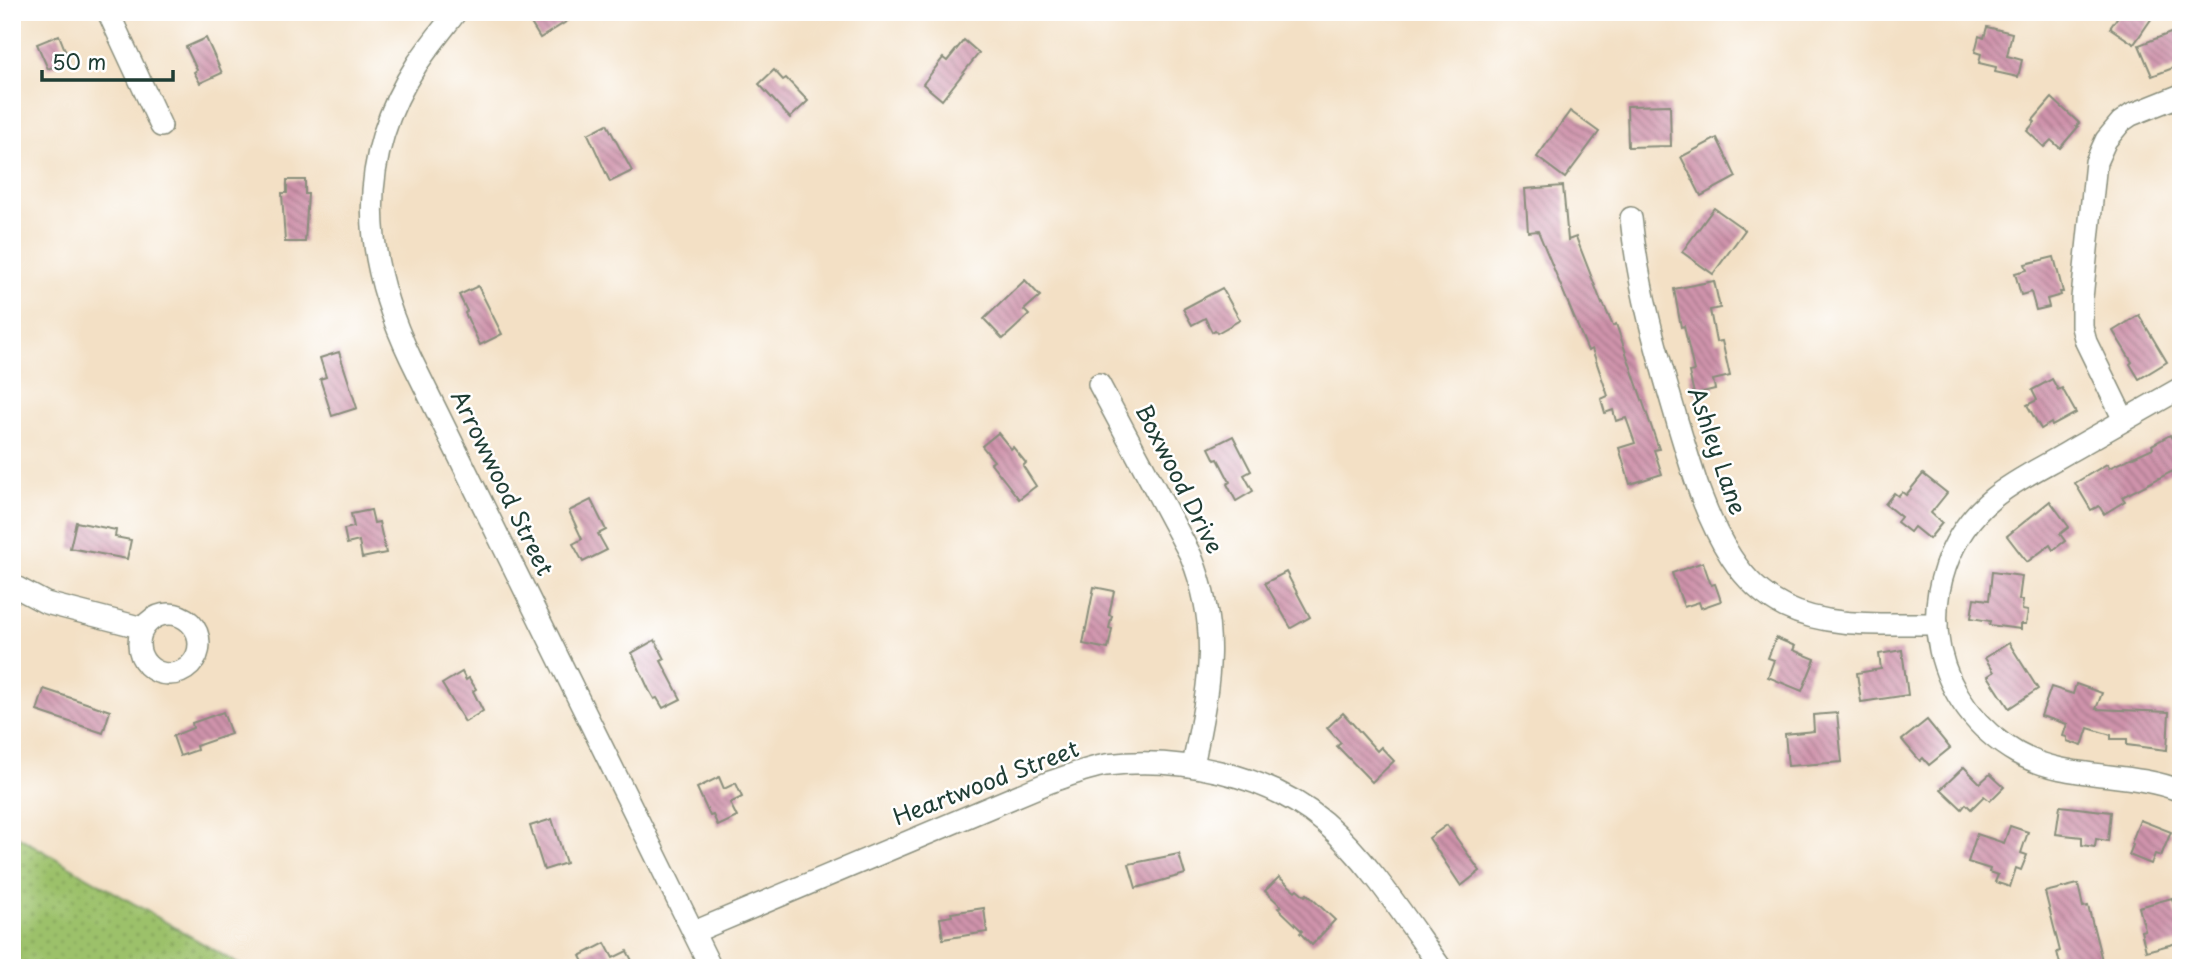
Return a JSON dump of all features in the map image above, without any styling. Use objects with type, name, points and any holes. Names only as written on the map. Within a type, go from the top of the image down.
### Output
[{"type":"street","points":[[108,12],[161,126]]},
{"type":"street","name":"Arrowwood Street","points":[[456,12],[417,65],[386,127],[373,192],[372,226],[376,261],[395,326],[711,968]]},
{"type":"street","points":[[2124,420],[2082,327],[2081,298],[2096,162],[2106,140],[2121,122],[2131,115],[2181,95]]},
{"type":"street","name":"Ashley Lane","points":[[1631,218],[1636,264],[1661,367],[1711,522],[1732,558],[1753,585],[1785,607],[1824,619],[1937,624]]},
{"type":"street","name":"Boxwood Drive","points":[[1100,384],[1191,556],[1201,580],[1209,625],[1211,660],[1209,687],[1193,766]]},
{"type":"street","points":[[2181,388],[2007,488],[1980,510],[1958,539],[1947,563],[1939,589],[1937,624],[1942,660],[1956,692],[1977,722],[2004,745],[2052,767],[2181,791]]},
{"type":"street","points":[[12,585],[25,594],[55,606],[143,628]]},
{"type":"street","name":"Heartwood Street","points":[[694,932],[1023,792],[1103,766],[1155,762],[1193,766],[1242,779],[1297,802],[1324,822],[1372,872],[1441,968]]},
{"type":"green space","points":[[12,833],[245,968],[12,968]]},
{"type":"building","points":[[542,12],[582,12],[540,38],[529,20]]},
{"type":"building","points":[[2121,12],[2156,12],[2134,44],[2110,28]]},
{"type":"building","points":[[1987,27],[2012,33],[2007,56],[2022,60],[2018,77],[1995,72],[1996,67],[1979,63],[1981,54],[1975,52],[1979,36],[1984,38]]},
{"type":"building","points":[[2181,29],[2181,65],[2152,76],[2139,45]]},
{"type":"building","points":[[59,35],[69,60],[48,69],[37,44]]},
{"type":"building","points":[[206,38],[222,73],[200,83],[186,47]]},
{"type":"building","points":[[964,40],[979,53],[942,100],[923,84],[943,58],[947,61]]},
{"type":"building","points":[[774,70],[783,80],[786,78],[808,101],[790,118],[759,84]]},
{"type":"building","points":[[2052,98],[2079,123],[2060,148],[2051,140],[2044,147],[2027,131]]},
{"type":"building","points":[[1670,105],[1671,146],[1628,147],[1627,106]]},
{"type":"building","points":[[1570,111],[1599,132],[1565,178],[1537,157]]},
{"type":"building","points":[[607,124],[632,171],[610,182],[588,134]]},
{"type":"building","points":[[1717,138],[1736,177],[1701,196],[1681,157]]},
{"type":"building","points":[[287,180],[305,180],[305,194],[308,194],[305,242],[285,242],[282,193],[287,193]]},
{"type":"building","points":[[1563,186],[1568,240],[1576,237],[1602,304],[1613,326],[1616,324],[1659,449],[1654,450],[1662,474],[1630,484],[1619,448],[1635,443],[1626,418],[1616,421],[1613,410],[1605,413],[1601,399],[1608,396],[1592,349],[1588,351],[1538,231],[1528,232],[1525,189]]},
{"type":"building","points":[[1714,208],[1745,230],[1713,274],[1682,252]]},
{"type":"building","points":[[2054,257],[2063,292],[2047,299],[2049,307],[2036,310],[2031,292],[2021,295],[2015,273],[2027,270],[2025,264]]},
{"type":"building","points":[[1025,280],[1040,296],[1024,310],[1029,315],[1003,339],[984,319]]},
{"type":"building","points":[[1714,281],[1720,308],[1710,310],[1716,342],[1722,341],[1730,376],[1713,380],[1715,389],[1694,394],[1689,372],[1694,371],[1684,326],[1681,327],[1674,289]]},
{"type":"building","points":[[478,286],[502,334],[480,345],[459,295]]},
{"type":"building","points":[[1222,288],[1240,320],[1217,333],[1215,330],[1212,332],[1205,318],[1192,325],[1183,309]]},
{"type":"building","points":[[2139,315],[2167,362],[2139,379],[2113,331]]},
{"type":"building","points":[[339,352],[357,408],[332,416],[320,379],[326,377],[320,358]]},
{"type":"building","points":[[2052,379],[2058,390],[2062,388],[2076,413],[2041,429],[2027,405],[2037,400],[2032,390]]},
{"type":"building","points":[[998,433],[1026,463],[1023,466],[1036,486],[1019,499],[991,463],[994,461],[982,446]]},
{"type":"building","points":[[2170,435],[2181,455],[2181,467],[2122,497],[2125,501],[2104,514],[2099,506],[2091,510],[2075,483],[2107,464],[2109,468],[2153,448],[2152,445]]},
{"type":"building","points":[[1233,436],[1251,471],[1244,475],[1253,491],[1236,501],[1227,484],[1230,482],[1209,448]]},
{"type":"building","points":[[1923,474],[1947,493],[1931,513],[1942,523],[1929,539],[1914,527],[1910,532],[1897,522],[1901,517],[1885,504],[1894,493],[1898,496],[1902,492],[1906,495]]},
{"type":"building","points":[[591,500],[606,530],[598,534],[607,550],[583,562],[573,544],[582,539],[569,511]]},
{"type":"building","points":[[2050,501],[2069,527],[2060,534],[2065,541],[2053,550],[2050,545],[2027,562],[2007,536]]},
{"type":"building","points":[[371,510],[374,523],[379,522],[386,553],[362,558],[359,541],[347,544],[344,529],[354,527],[351,514]]},
{"type":"building","points":[[76,522],[116,530],[115,537],[131,540],[127,559],[70,548]]},
{"type":"building","points":[[1703,562],[1711,585],[1715,584],[1721,601],[1701,608],[1699,602],[1684,607],[1672,573]]},
{"type":"building","points":[[1286,572],[1310,617],[1291,628],[1265,583]]},
{"type":"building","points":[[1992,572],[2022,576],[2019,600],[2023,600],[2022,610],[2028,611],[2026,624],[2021,624],[2021,629],[1989,625],[1990,621],[1971,618],[1974,598],[1989,600]]},
{"type":"building","points":[[1094,587],[1114,591],[1109,615],[1112,616],[1109,628],[1112,629],[1108,649],[1083,644]]},
{"type":"building","points":[[1776,638],[1795,646],[1793,650],[1815,659],[1802,691],[1768,677],[1774,660],[1768,658]]},
{"type":"building","points":[[655,640],[665,659],[661,661],[681,699],[663,708],[657,698],[654,699],[632,653]]},
{"type":"building","points":[[2009,643],[2038,689],[2009,708],[1988,676],[1994,672],[1985,658]]},
{"type":"building","points":[[1902,650],[1908,695],[1861,702],[1857,673],[1881,669],[1879,654]]},
{"type":"building","points":[[462,672],[476,689],[473,691],[483,711],[465,722],[442,684]]},
{"type":"building","points":[[2076,684],[2102,693],[2096,709],[2169,712],[2167,750],[2127,745],[2127,739],[2111,739],[2111,735],[2088,728],[2082,746],[2067,741],[2067,737],[2063,736],[2067,724],[2041,716],[2051,687],[2073,694]]},
{"type":"building","points":[[44,689],[110,711],[103,733],[37,711]]},
{"type":"building","points":[[223,712],[231,734],[196,746],[197,750],[180,756],[173,736],[193,728],[192,723]]},
{"type":"building","points":[[1343,713],[1377,751],[1381,747],[1394,761],[1372,782],[1337,746],[1341,743],[1327,728]]},
{"type":"building","points":[[1837,713],[1842,762],[1788,766],[1785,734],[1814,731],[1813,715]]},
{"type":"building","points":[[1927,720],[1950,748],[1929,765],[1923,758],[1920,761],[1902,740]]},
{"type":"building","points":[[1964,767],[1980,783],[1990,774],[2004,787],[1990,801],[1984,796],[1971,809],[1966,804],[1962,809],[1941,789]]},
{"type":"building","points":[[719,777],[724,789],[736,783],[742,797],[730,803],[737,817],[718,826],[713,815],[710,816],[697,788]]},
{"type":"building","points":[[2060,806],[2111,812],[2108,841],[2096,839],[2095,847],[2082,845],[2082,837],[2056,834]]},
{"type":"building","points":[[552,819],[566,863],[544,870],[530,826]]},
{"type":"building","points":[[2140,820],[2171,832],[2161,856],[2155,854],[2151,864],[2129,855]]},
{"type":"building","points":[[1447,825],[1480,871],[1461,886],[1429,838]]},
{"type":"building","points":[[2010,826],[2028,832],[2021,853],[2027,855],[2021,870],[2016,868],[2010,887],[1995,882],[1998,875],[1989,872],[1990,869],[1968,862],[1977,834],[2004,843]]},
{"type":"building","points":[[1179,854],[1185,874],[1136,888],[1129,864]]},
{"type":"building","points":[[1279,877],[1295,891],[1297,889],[1305,896],[1307,894],[1335,920],[1312,945],[1300,933],[1302,931],[1278,908],[1281,906],[1265,891]]},
{"type":"building","points":[[2078,884],[2083,907],[2088,906],[2104,968],[2061,968],[2057,952],[2060,951],[2045,892]]},
{"type":"building","points":[[2172,898],[2181,931],[2181,942],[2146,951],[2141,931],[2145,930],[2139,907]]},
{"type":"building","points":[[984,908],[987,932],[943,939],[940,918],[952,916],[951,913]]},
{"type":"building","points":[[605,943],[613,958],[627,951],[636,968],[586,968],[580,956]]}]
